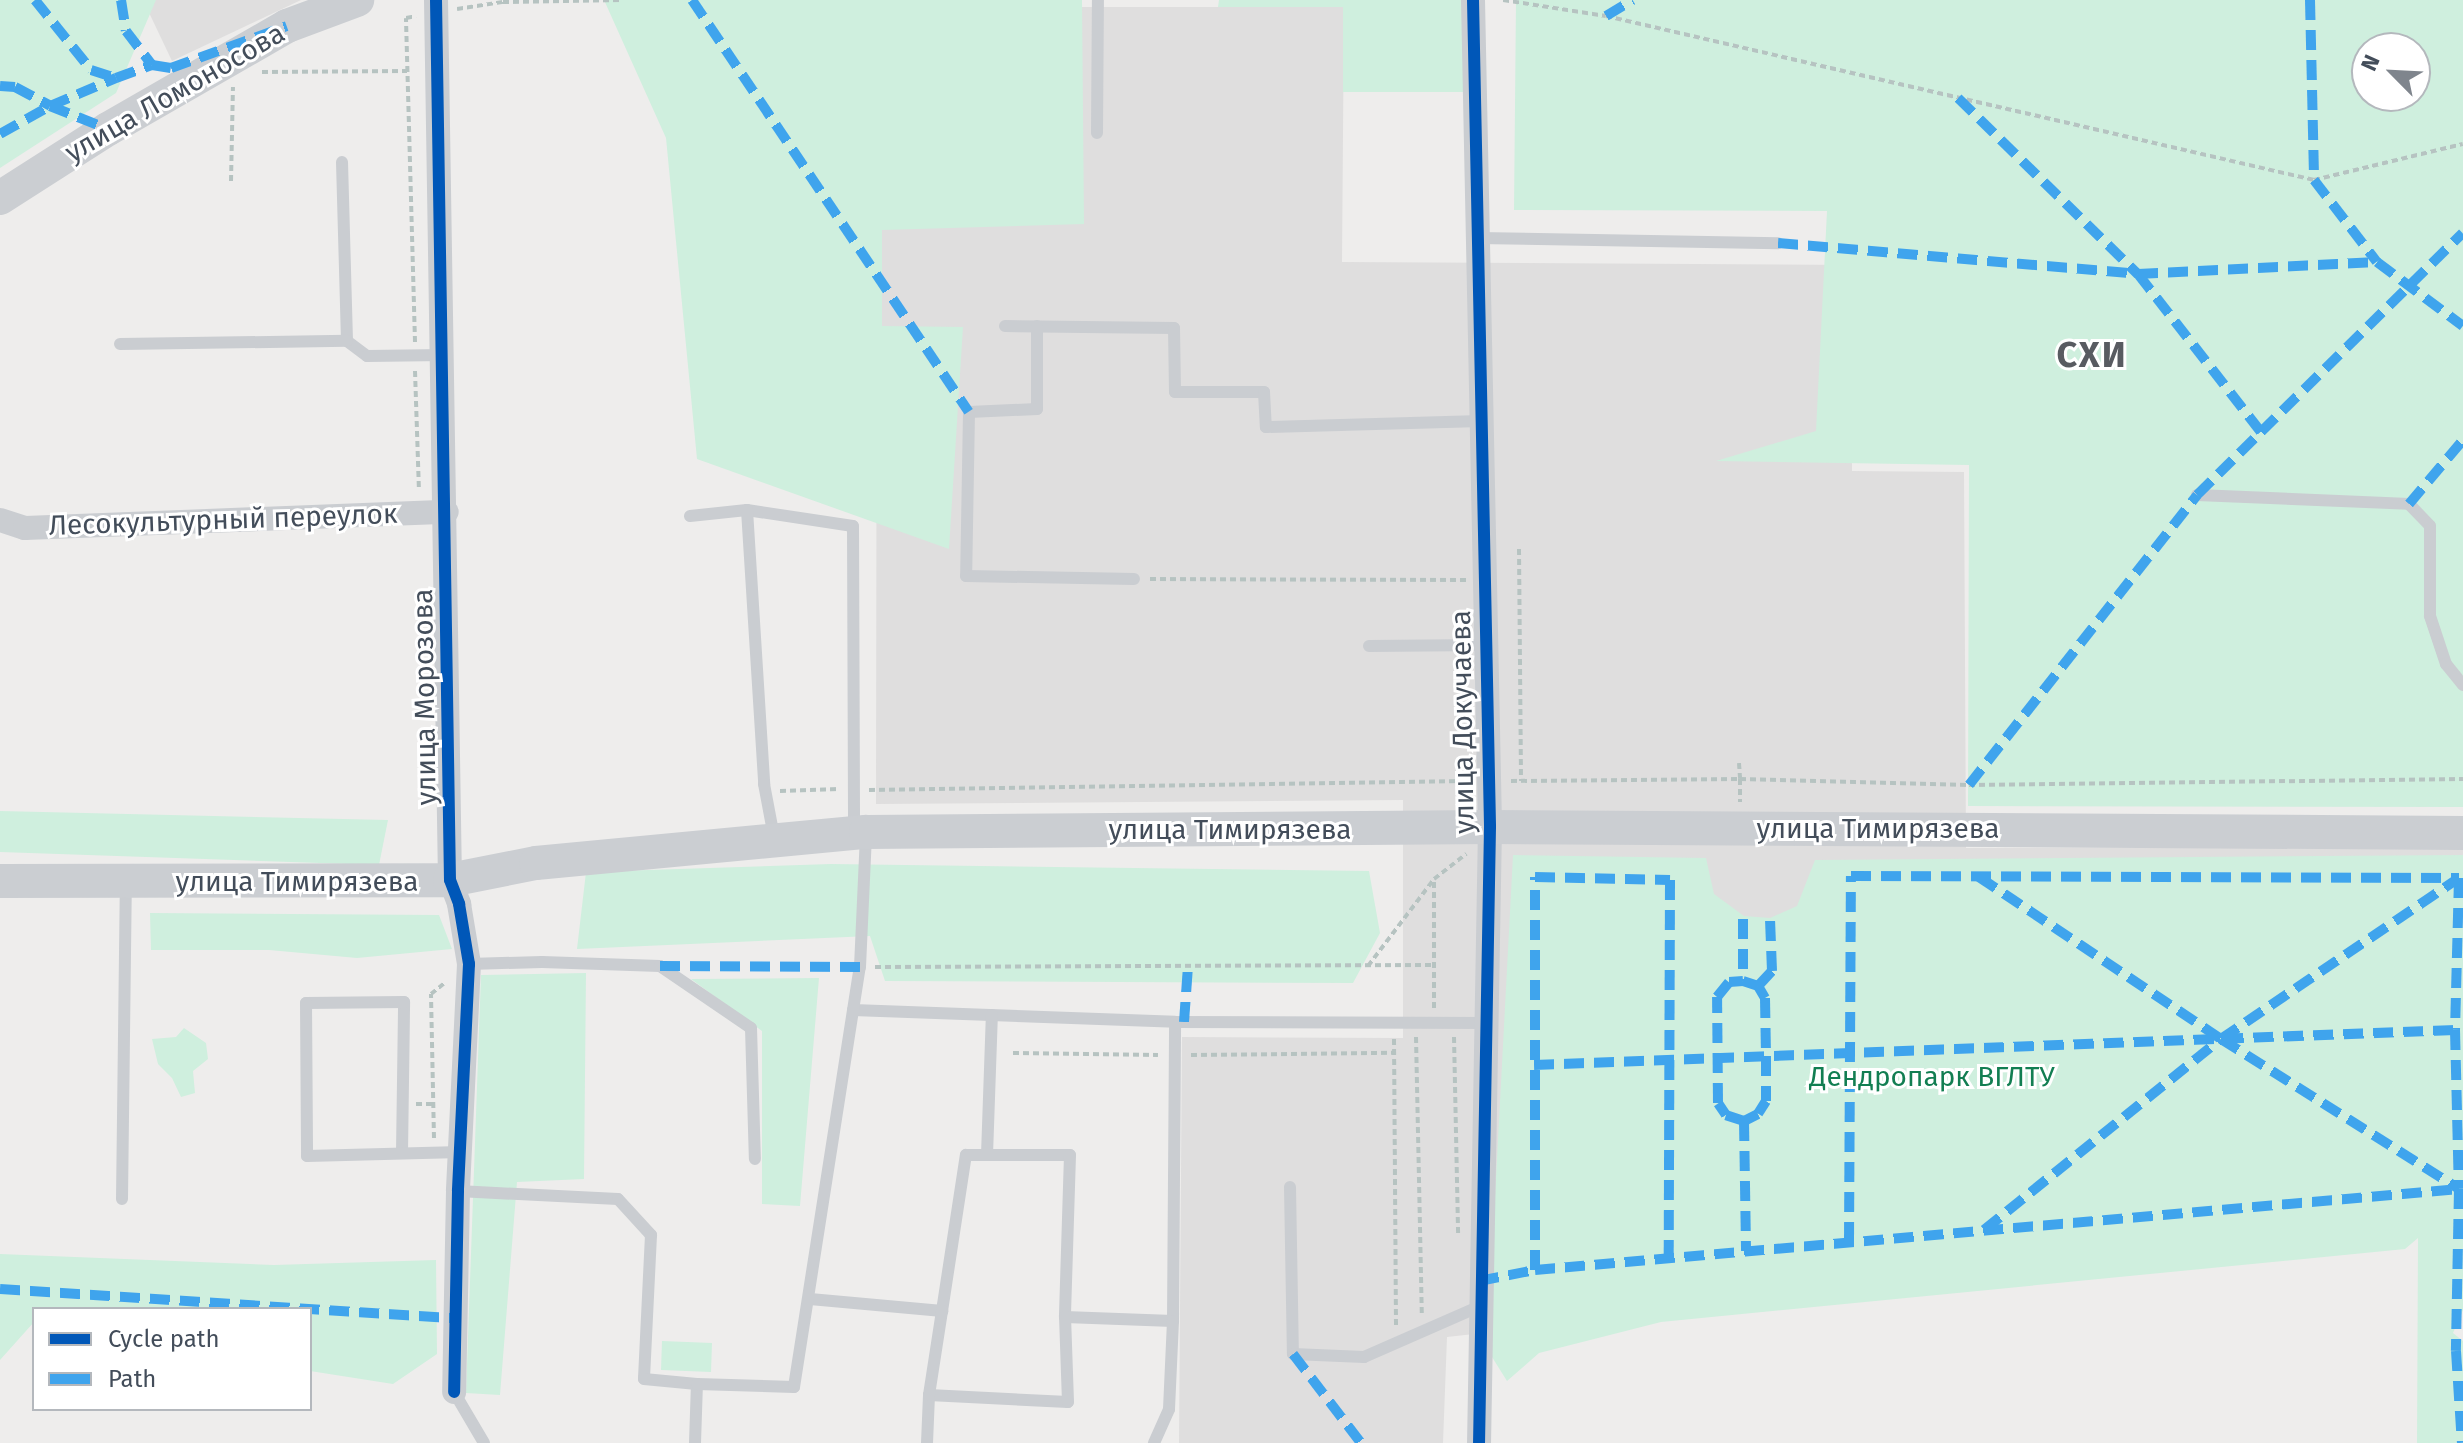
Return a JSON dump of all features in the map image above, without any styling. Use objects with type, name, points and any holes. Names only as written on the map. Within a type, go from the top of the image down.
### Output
[{"type":"main road","name":"улица Ломоносова","points":[[0,198],[108,129],[230,66],[287,26],[357,0]]},
{"type":"main road","name":"улица Тимирязева","points":[[0,881],[450,880],[536,863],[860,833],[1490,827],[2463,833]]},
{"type":"street","name":"улица Докучаева","points":[[1473,0],[1490,827],[1478,1307],[1479,1443]]},
{"type":"street","name":"улица Морозова","points":[[436,6],[447,512],[450,880],[459,904],[469,964],[458,1191],[454,1392]]},
{"type":"street","name":"Лесокультурный переулок","points":[[0,520],[25,528],[447,512]]},
{"type":"lane","points":[[1097,133],[1098,0]]},
{"type":"lane","points":[[342,162],[347,341]]},
{"type":"lane","points":[[1478,238],[1778,243]]},
{"type":"lane","points":[[1005,326],[1174,328],[1175,392],[1264,392],[1266,427],[1481,421]]},
{"type":"lane","points":[[1037,326],[1037,409],[969,412],[966,576],[1134,579]]},
{"type":"lane","points":[[120,344],[347,341],[367,356],[444,355]]},
{"type":"lane","points":[[2197,495],[2409,504],[2430,526],[2430,616],[2446,664],[2463,685]]},
{"type":"lane","points":[[747,510],[765,791],[774,840]]},
{"type":"lane","points":[[458,1191],[618,1199],[651,1235],[644,1379],[794,1387],[860,967],[860,833],[854,788],[853,526],[747,510],[690,516]]},
{"type":"lane","points":[[1369,646],[1485,645]]},
{"type":"lane","points":[[122,1199],[126,883]]},
{"type":"lane","points":[[469,964],[542,962],[660,966],[751,1028],[755,1159]]},
{"type":"lane","points":[[402,1153],[404,1002],[306,1003],[307,1156],[461,1152]]},
{"type":"lane","points":[[853,1010],[1175,1022],[1487,1023]]},
{"type":"lane","points":[[987,1155],[992,1015]]},
{"type":"lane","points":[[1154,1443],[1169,1409],[1173,1321],[1175,1022]]},
{"type":"lane","points":[[927,1443],[929,1395],[966,1155],[1070,1155],[1065,1317],[1068,1402],[929,1395]]},
{"type":"lane","points":[[1290,1187],[1293,1354],[1364,1357],[1478,1307]]},
{"type":"lane","points":[[810,1299],[942,1311]]},
{"type":"lane","points":[[1065,1317],[1173,1321]]},
{"type":"lane","points":[[695,1443],[697,1384]]},
{"type":"lane","points":[[454,1392],[484,1443]]},
{"type":"path","points":[[466,0],[466,8]]},
{"type":"path","points":[[419,513],[406,18],[436,6],[466,8],[503,2],[622,0]]},
{"type":"path","points":[[1503,0],[1621,20],[2314,180],[2463,144]]},
{"type":"path","points":[[231,181],[230,66],[407,71]]},
{"type":"path","points":[[1519,549],[1521,781]]},
{"type":"path","points":[[1134,579],[1484,580]]},
{"type":"path","points":[[1739,763],[1740,828]]},
{"type":"path","points":[[765,791],[1740,779],[1969,785],[2463,779]]},
{"type":"path","points":[[860,833],[869,788]]},
{"type":"path","points":[[1368,966],[1434,879],[1434,1022]]},
{"type":"path","points":[[435,1153],[431,994],[469,964]]},
{"type":"path","points":[[860,967],[1433,965]]},
{"type":"path","points":[[1394,1022],[1396,1344]]},
{"type":"path","points":[[1416,1022],[1422,1330]]},
{"type":"path","points":[[1454,1022],[1458,1238]]},
{"type":"path","points":[[1013,1053],[1394,1053]]},
{"type":"shaded area","points":[[143,0],[301,0],[172,61]]},
{"type":"shaded area","points":[[1077,7],[1344,7],[1342,262],[1852,265],[1852,471],[1964,472],[1966,848],[2463,846],[2463,1223],[1447,1337],[1443,1443],[1179,1443],[1182,1037],[1403,1038],[1403,800],[876,804],[877,134]]},
{"type":"green space","points":[[0,0],[156,0],[116,93],[0,168]]},
{"type":"green space","points":[[604,0],[1082,0],[1084,224],[882,230],[882,326],[963,327],[949,549],[697,459],[666,138]]},
{"type":"green space","points":[[1219,0],[1465,0],[1465,92],[1343,92],[1343,7],[1218,7]]},
{"type":"green space","points":[[1516,0],[2463,0],[2463,807],[1968,806],[1969,465],[1716,461],[1816,431],[1827,211],[1514,210]]},
{"type":"green space","points":[[0,811],[388,820],[379,865],[0,852]]},
{"type":"green space","name":"Дендропарк ВГЛТУ","points":[[1513,855],[1706,858],[1714,894],[1744,916],[1770,918],[1797,906],[1815,860],[2463,855],[2463,1310],[2453,1333],[2463,1341],[2463,1443],[2417,1443],[2418,1238],[2405,1249],[1661,1322],[1539,1353],[1507,1381],[1487,1349]]},
{"type":"green space","points":[[831,864],[1369,871],[1380,933],[1353,983],[885,981],[870,936],[577,949],[586,872]]},
{"type":"green space","points":[[150,913],[439,915],[452,949],[357,958],[269,950],[151,950]]},
{"type":"green space","points":[[586,973],[584,1179],[517,1182],[500,1395],[466,1393],[481,975]]},
{"type":"green space","points":[[819,978],[800,1206],[762,1204],[762,1031],[691,979]]},
{"type":"green space","points":[[184,1028],[206,1043],[208,1059],[193,1071],[195,1093],[181,1097],[172,1078],[158,1064],[152,1039],[176,1037]]},
{"type":"green space","points":[[0,1254],[274,1265],[436,1260],[437,1354],[393,1384],[312,1371],[312,1307],[32,1307],[32,1324],[0,1360]]},
{"type":"green space","points":[[662,1341],[712,1343],[711,1372],[661,1370]]},
{"type":"marked path","points":[[35,0],[91,70],[116,78]]},
{"type":"marked path","points":[[121,0],[126,31],[152,65]]},
{"type":"marked path","points":[[692,0],[969,412]]},
{"type":"marked path","points":[[1606,16],[1633,0]]},
{"type":"marked path","points":[[2310,0],[2314,180],[2377,262],[2463,326]]},
{"type":"marked path","points":[[0,134],[50,106],[116,78],[152,65],[171,68],[287,26]]},
{"type":"marked path","points":[[0,86],[15,87],[50,106],[108,129]]},
{"type":"marked path","points":[[1958,98],[2138,274],[2261,432]]},
{"type":"marked path","points":[[1969,785],[2197,495],[2463,233]]},
{"type":"marked path","points":[[1778,243],[2138,274],[2377,262]]},
{"type":"marked path","points":[[2409,504],[2463,440]]},
{"type":"marked path","points":[[1849,1242],[1851,876],[2459,878]]},
{"type":"marked path","points":[[1535,1270],[1535,877],[1670,880],[1669,1258]]},
{"type":"marked path","points":[[1979,877],[2221,1039],[2459,1189]]},
{"type":"marked path","points":[[2459,878],[2455,1030],[2459,1189],[2456,1351],[2462,1443]]},
{"type":"marked path","points":[[1984,1230],[2221,1039],[2459,878]]},
{"type":"marked path","points":[[1743,919],[1743,981]]},
{"type":"marked path","points":[[1758,986],[1772,971],[1770,920]]},
{"type":"marked path","points":[[660,966],[860,967]]},
{"type":"marked path","points":[[1184,1022],[1188,966]]},
{"type":"marked path","points":[[1743,981],[1758,986],[1765,998],[1766,1056],[1766,1101],[1758,1114],[1744,1121],[1726,1115],[1718,1103],[1717,997],[1729,982],[1743,981]]},
{"type":"marked path","points":[[1534,1065],[2455,1030]]},
{"type":"marked path","points":[[1744,1121],[1746,1251]]},
{"type":"marked path","points":[[1479,1281],[1535,1270],[2459,1189]]},
{"type":"marked path","points":[[0,1289],[282,1307]]},
{"type":"marked path","points":[[312,1309],[454,1318]]},
{"type":"marked path","points":[[1293,1354],[1361,1443]]},
{"type":"cycle path","points":[[436,0],[450,880],[459,904],[469,964],[458,1191],[454,1392]]},
{"type":"cycle path","points":[[1473,0],[1490,827],[1479,1443]]},
{"type":"district","name":"СХИ","points":[[2092,356]]}]
